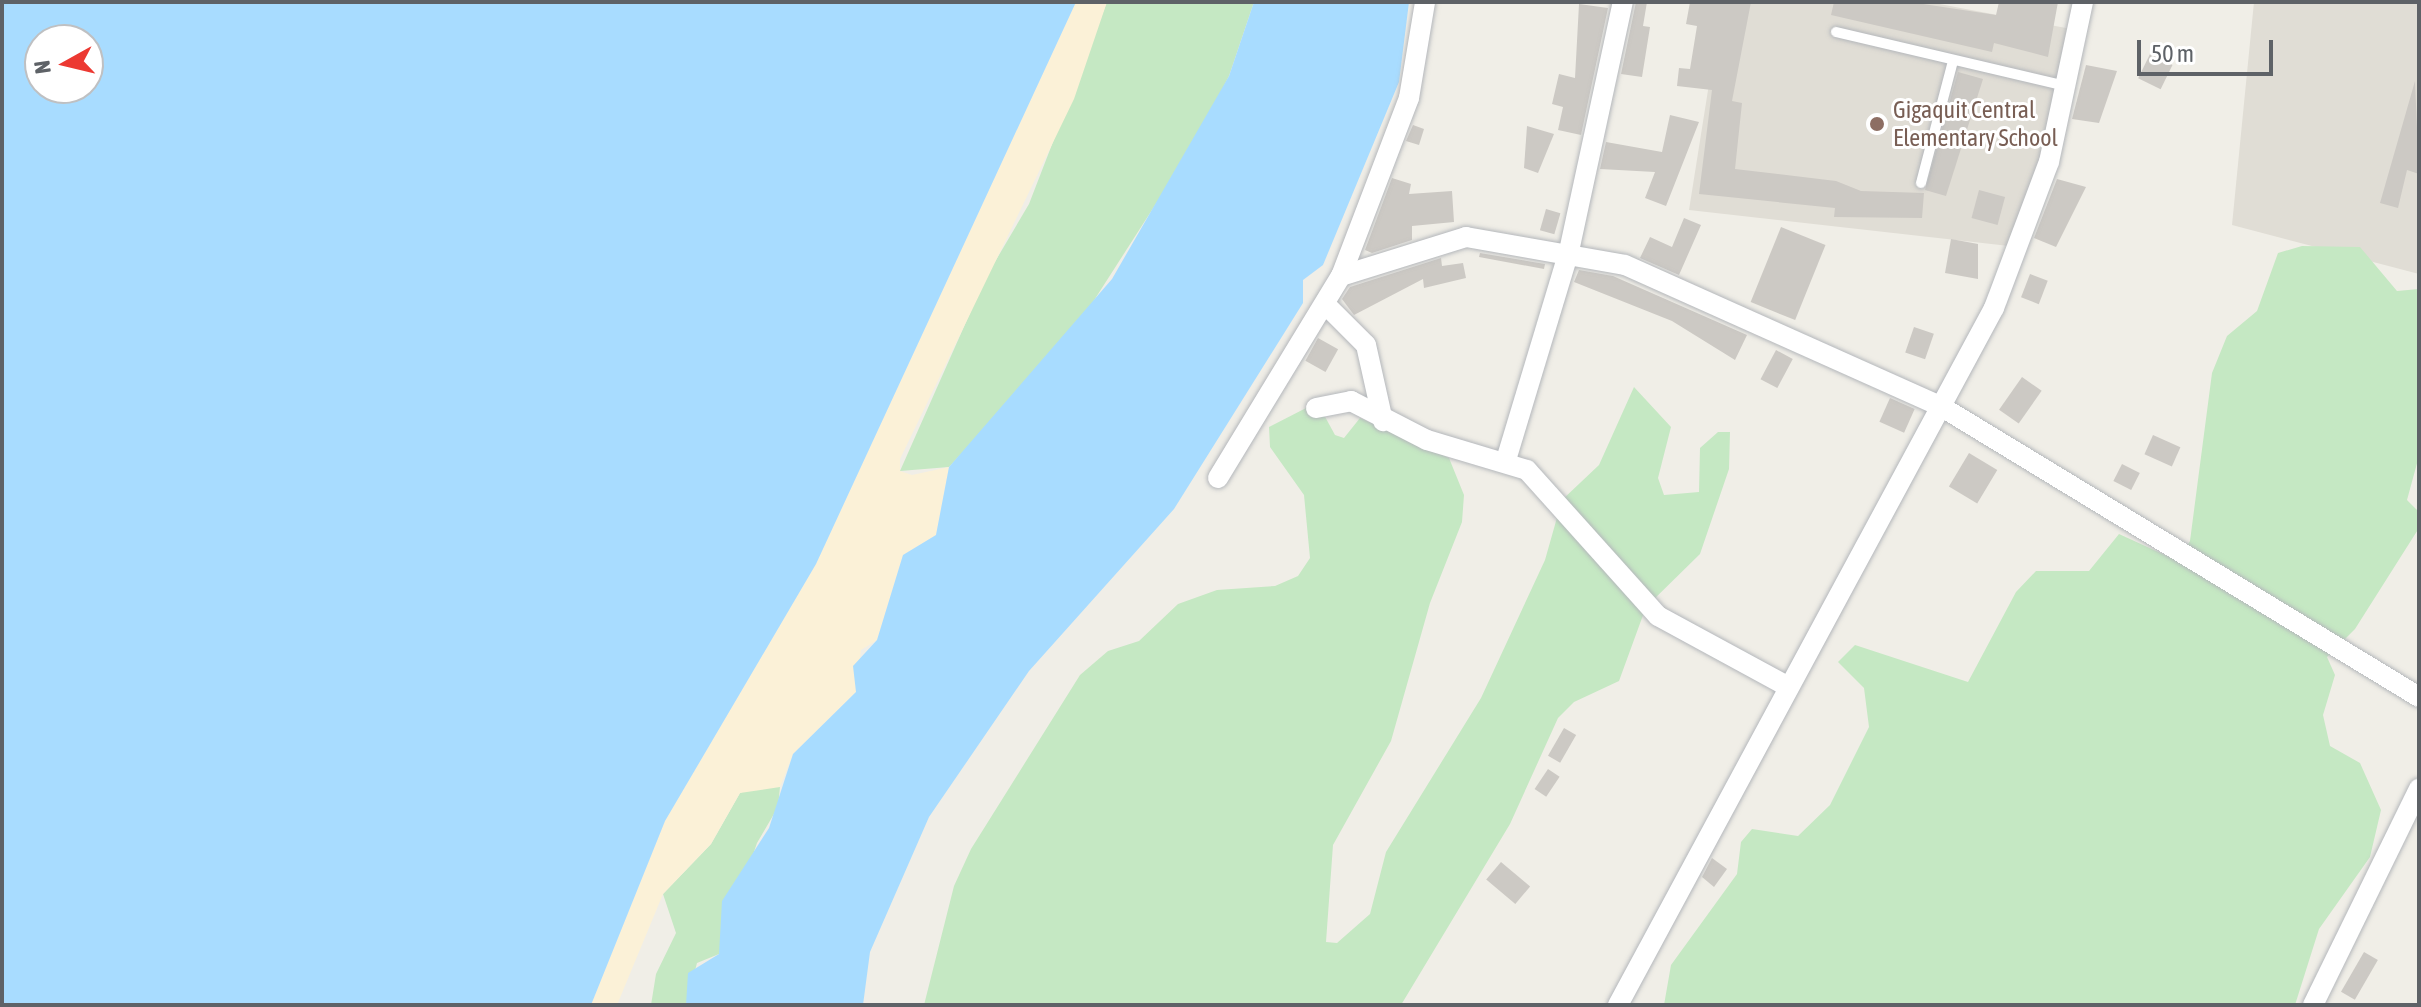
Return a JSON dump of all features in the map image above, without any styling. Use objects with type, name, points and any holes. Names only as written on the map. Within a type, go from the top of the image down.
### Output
[{"type":"street","points":[[1218,478],[1327,306],[1341,276],[1405,108],[1425,2]]},
{"type":"street","points":[[1506,460],[1569,251],[1623,2]]},
{"type":"street","points":[[1618,1005],[1942,407],[2019,247],[2068,87],[2083,2]]},
{"type":"street","points":[[1341,276],[1448,238],[1569,251],[1625,265],[1942,407],[2419,697]]},
{"type":"street","points":[[1327,306],[1366,345],[1383,421]]},
{"type":"street","points":[[1316,408],[1351,401],[1383,421],[1506,460],[1537,480],[1658,616],[1789,687]]},
{"type":"street","points":[[2313,1005],[2419,789]]},
{"type":"lane","points":[[1836,32],[2068,87]]},
{"type":"lane","points":[[1921,183],[1953,61]]},
{"type":"shaded area","name":"Gigaquit Central Elementary School","points":[[1722,2],[1929,2],[2071,29],[2042,161],[2009,246],[1689,210]]},
{"type":"shaded area","points":[[2254,2],[2419,2],[2419,274],[2232,225]]},
{"type":"green space","points":[[1107,2],[1254,2],[1229,76],[1193,146],[1075,330],[949,467],[900,471],[986,277],[1029,204]]},
{"type":"green space","points":[[2302,246],[2360,247],[2397,291],[2419,289],[2419,456],[2407,500],[2419,512],[2419,528],[2355,629],[2327,657],[2335,675],[2323,715],[2330,746],[2360,763],[2381,810],[2370,857],[2319,929],[2295,1005],[1664,1005],[1671,965],[1737,874],[1741,842],[1752,829],[1798,836],[1830,805],[1869,727],[1864,688],[1838,662],[1855,645],[1968,682],[2016,592],[2036,571],[2089,571],[2119,534],[2178,561],[2190,541],[2212,373],[2227,336],[2257,311],[2278,253]]},
{"type":"green space","points":[[1634,387],[1671,427],[1658,478],[1664,495],[1699,492],[1700,448],[1718,432],[1730,432],[1729,469],[1700,554],[1646,607],[1619,681],[1574,702],[1558,718],[1510,824],[1401,1005],[924,1005],[954,886],[971,849],[1080,675],[1108,651],[1139,641],[1178,604],[1217,590],[1275,586],[1298,576],[1310,558],[1304,495],[1270,447],[1269,427],[1308,407],[1323,413],[1335,435],[1344,438],[1360,418],[1449,458],[1464,495],[1462,522],[1430,603],[1391,741],[1333,845],[1326,942],[1337,943],[1370,914],[1386,852],[1481,698],[1545,560],[1562,500],[1599,465]]},
{"type":"green space","points":[[754,787],[780,787],[778,807],[757,843],[719,954],[697,963],[686,1005],[651,1005],[656,974],[676,933],[663,894],[711,844],[740,793]]},
{"type":"sand","points":[[1076,2],[1107,2],[1074,99],[900,459],[900,471],[912,475],[949,467],[936,535],[903,555],[877,640],[861,650],[856,692],[793,754],[780,787],[740,793],[711,844],[663,894],[617,1005],[591,1005],[665,821],[816,564]]},
{"type":"water","points":[[2,2],[1076,2],[816,564],[665,821],[591,1005],[2,1005]]},
{"type":"water","points":[[1254,2],[1409,2],[1399,82],[1323,265],[1303,280],[1303,303],[1174,509],[1029,671],[929,817],[870,952],[863,1005],[686,1005],[688,973],[719,954],[722,901],[769,828],[793,754],[856,692],[853,666],[877,640],[903,555],[936,535],[949,467],[1112,279],[1229,76]]},
{"type":"building","points":[[1636,2],[1647,2],[1643,26],[1650,27],[1642,77],[1621,74]]},
{"type":"building","points":[[1690,2],[1751,2],[1732,101],[1742,103],[1735,169],[1836,181],[1861,191],[1924,193],[1922,218],[1834,217],[1835,208],[1699,194],[1712,90],[1677,86],[1679,68],[1690,69],[1697,26],[1686,24]]},
{"type":"building","points":[[1834,2],[1910,2],[1996,15],[1999,2],[2058,2],[2048,57],[1994,43],[1992,52],[1831,15]]},
{"type":"building","points":[[1579,4],[1608,8],[1581,135],[1558,130],[1563,107],[1552,104],[1559,74],[1575,78]]},
{"type":"building","points":[[2150,54],[2172,65],[2161,89],[2138,78]]},
{"type":"building","points":[[2086,65],[2117,71],[2099,123],[2072,119]]},
{"type":"building","points":[[1958,72],[1983,79],[1946,196],[1925,190]]},
{"type":"building","points":[[2415,81],[2419,174],[2407,170],[2398,208],[2380,203]]},
{"type":"building","points":[[1670,115],[1699,122],[1666,206],[1645,198],[1655,172],[1600,169],[1606,142],[1662,152]]},
{"type":"building","points":[[1413,125],[1424,129],[1419,145],[1406,141]]},
{"type":"building","points":[[1527,126],[1554,134],[1538,173],[1524,168]]},
{"type":"building","points":[[1392,178],[1411,184],[1409,194],[1452,191],[1454,222],[1412,226],[1412,240],[1372,253],[1365,250]]},
{"type":"building","points":[[2057,179],[2086,187],[2056,247],[2034,238]]},
{"type":"building","points":[[1979,190],[2005,197],[1998,225],[1971,218]]},
{"type":"building","points":[[1546,209],[1560,213],[1554,234],[1540,230]]},
{"type":"building","points":[[1684,218],[1701,225],[1679,275],[1640,258],[1650,237],[1672,247]]},
{"type":"building","points":[[1781,227],[1826,245],[1795,320],[1751,302]]},
{"type":"building","points":[[1951,239],[1978,244],[1978,279],[1945,273]]},
{"type":"building","points":[[1480,253],[1545,264],[1544,269],[1479,257]]},
{"type":"building","points":[[1441,258],[1442,266],[1463,263],[1466,278],[1424,288],[1423,279],[1354,315],[1342,299],[1350,287]]},
{"type":"building","points":[[1579,270],[1613,276],[1747,335],[1735,360],[1672,321],[1574,282]]},
{"type":"building","points":[[2030,274],[2048,281],[2039,304],[2021,297]]},
{"type":"building","points":[[1914,327],[1934,334],[1925,359],[1905,353]]},
{"type":"building","points":[[1318,338],[1338,349],[1326,372],[1305,361]]},
{"type":"building","points":[[1776,350],[1793,359],[1777,388],[1761,379]]},
{"type":"building","points":[[2022,377],[2042,391],[2019,424],[1999,410]]},
{"type":"building","points":[[1890,398],[1915,409],[1904,433],[1879,422]]},
{"type":"building","points":[[2153,435],[2180,447],[2172,466],[2144,454]]},
{"type":"building","points":[[1969,453],[1997,470],[1977,503],[1949,486]]},
{"type":"building","points":[[2122,464],[2140,473],[2131,490],[2113,481]]},
{"type":"building","points":[[1564,728],[1576,735],[1560,763],[1548,756]]},
{"type":"building","points":[[1548,769],[1560,777],[1546,797],[1535,789]]},
{"type":"building","points":[[1712,858],[1727,869],[1714,887],[1702,877]]},
{"type":"building","points":[[1501,862],[1530,886],[1515,904],[1486,880]]},
{"type":"building","points":[[2364,952],[2378,960],[2355,1000],[2341,992]]},
{"type":"place","name":"Gigaquit Central Elementary School","points":[[1877,124]]}]
